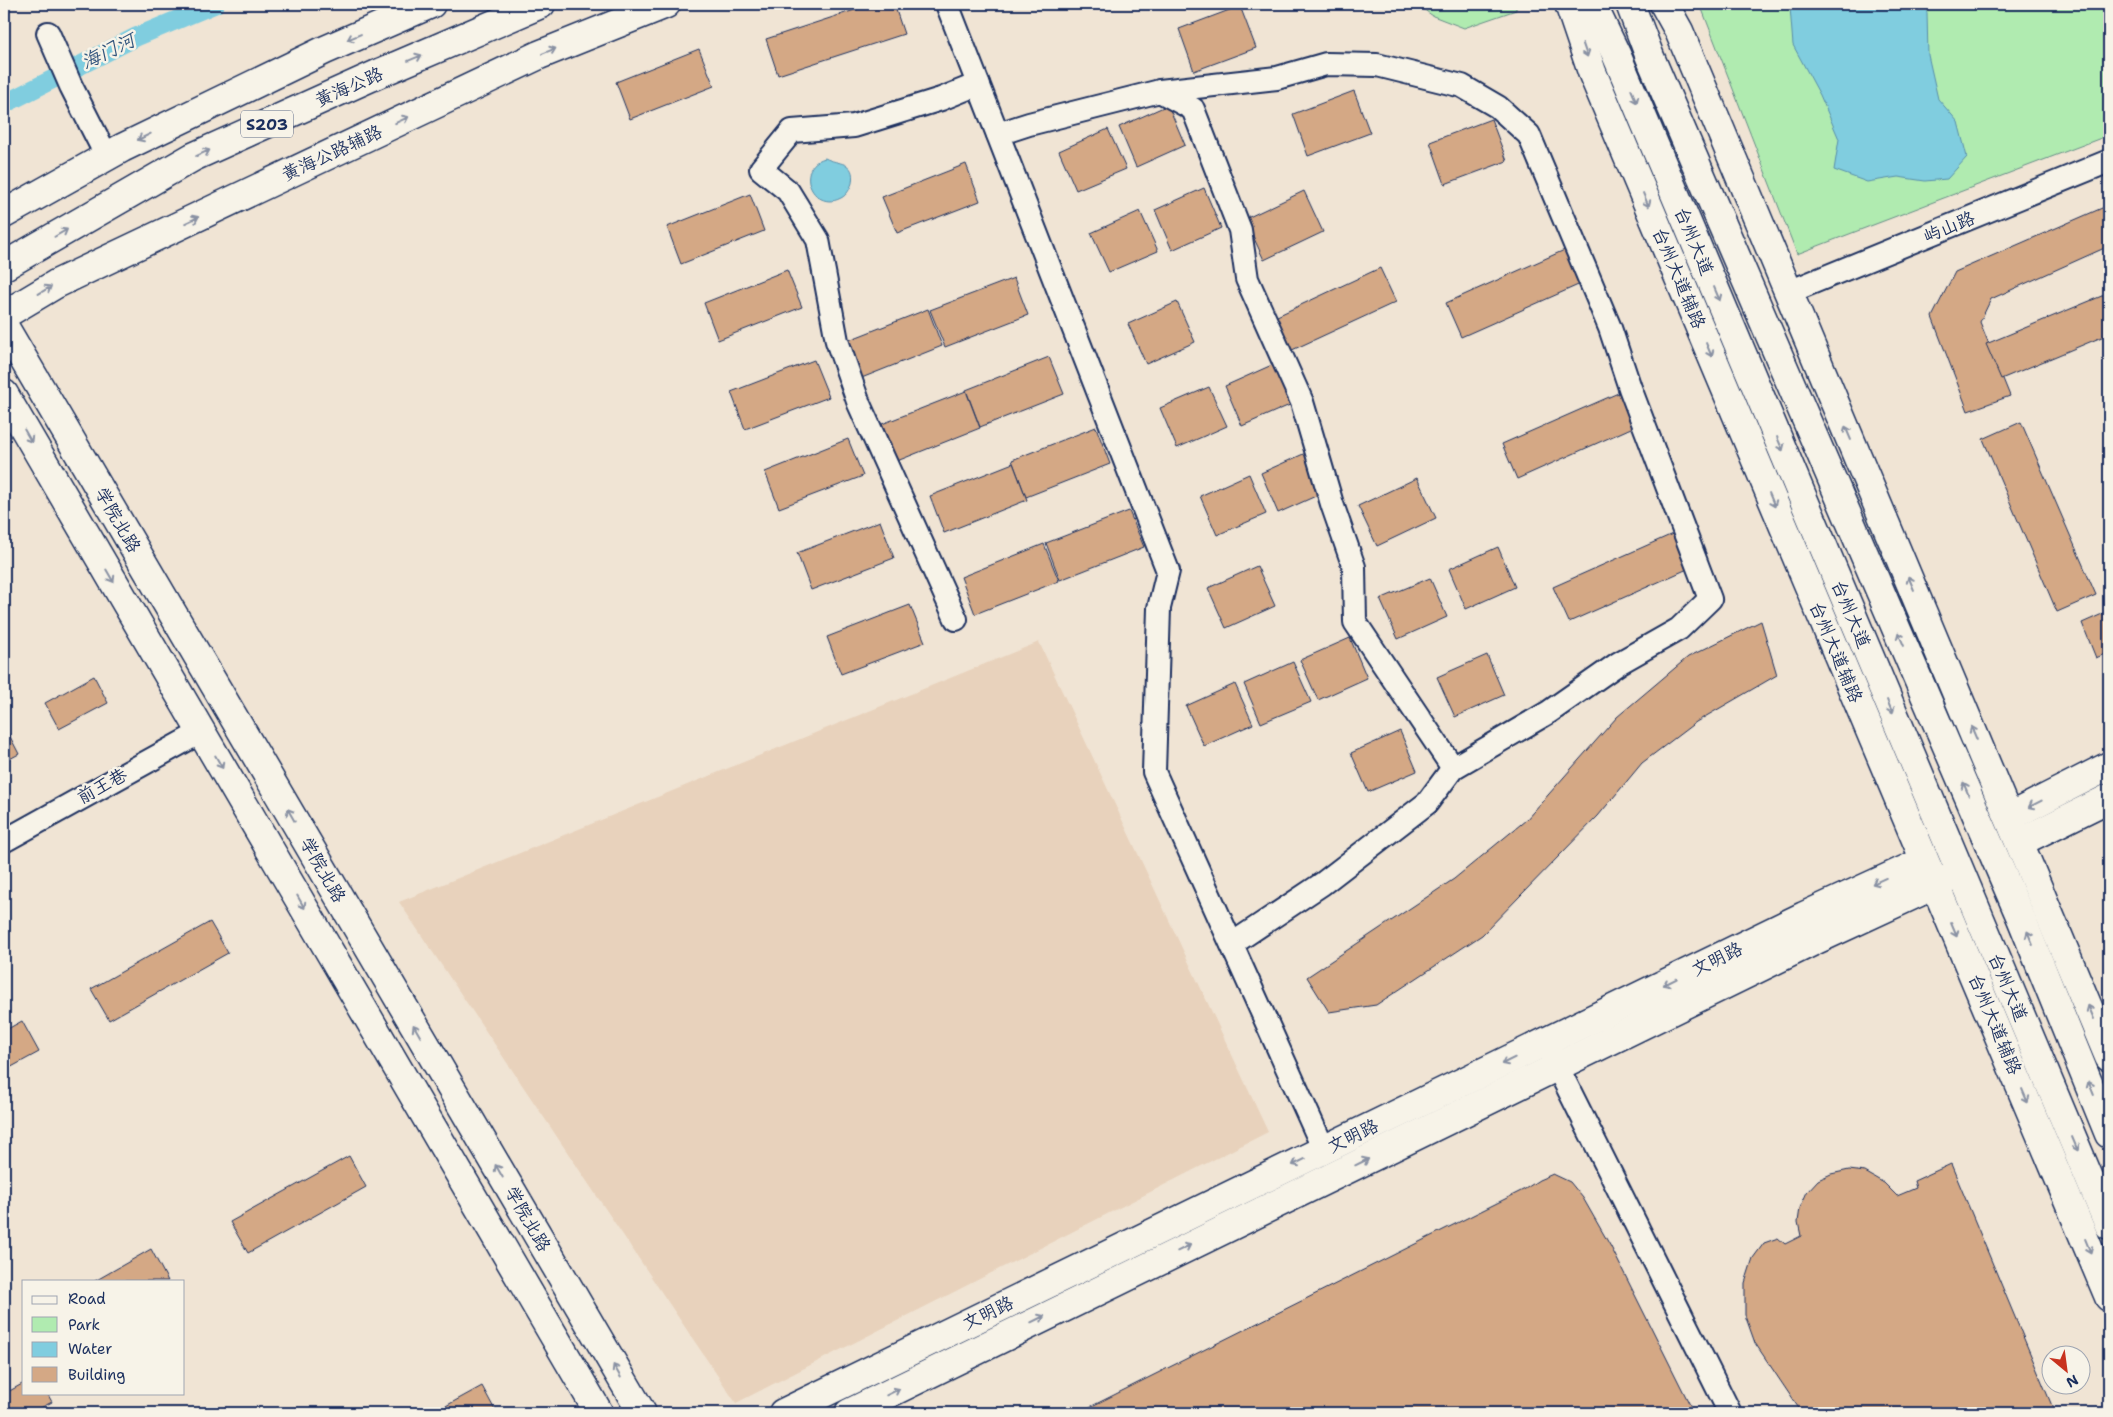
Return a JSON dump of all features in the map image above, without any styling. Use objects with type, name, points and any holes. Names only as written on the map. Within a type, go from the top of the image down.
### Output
[{"type":"main road","name":"S203","points":[[4,214],[107,157],[325,50],[431,4]]},
{"type":"main road","name":"黄海公路","points":[[4,266],[193,157],[382,72],[541,4]]},
{"type":"main road","name":"黄海公路辅路","points":[[4,316],[56,284],[539,55],[666,4]]},
{"type":"main road","name":"台州大道辅路","points":[[1568,4],[1592,72],[2109,1297]]},
{"type":"main road","name":"台州大道","points":[[1592,4],[1616,54],[2109,1225]]},
{"type":"main road","name":"台州大道","points":[[1630,4],[1650,57],[2021,918],[2109,1134]]},
{"type":"main road","points":[[1664,4],[1679,31],[2109,1057]]},
{"type":"main road","name":"学院北路","points":[[4,326],[642,1413]]},
{"type":"main road","name":"学院北路","points":[[4,394],[599,1413]]},
{"type":"main road","points":[[2009,816],[2109,766]]},
{"type":"main road","points":[[2078,782],[2070,791],[2070,799],[2079,806],[2099,803]]},
{"type":"main road","points":[[2020,842],[2099,803]]},
{"type":"main road","name":"文明路","points":[[849,1413],[1551,1055],[1804,916],[1924,861]]},
{"type":"main road","name":"文明路","points":[[783,1413],[1324,1150],[1551,1055],[1816,940],[1960,874]]},
{"type":"main road","points":[[1804,916],[1816,917],[1823,922],[1823,929],[1816,940]]},
{"type":"street","points":[[947,4],[1168,571],[1159,608],[1154,772],[1324,1150]]},
{"type":"street","points":[[48,34],[71,86],[107,157]]},
{"type":"street","points":[[998,134],[1029,124],[1160,91],[1277,78],[1326,64],[1377,66],[1462,86],[1498,107],[1529,135],[1562,210],[1610,328],[1630,388],[1710,599],[1679,629],[1619,663],[1549,712],[1453,768],[1427,803],[1322,884],[1232,944]]},
{"type":"street","points":[[956,619],[859,404],[838,341],[818,240],[788,191],[761,169],[792,131],[854,126],[941,99],[978,84]]},
{"type":"street","points":[[1160,91],[1193,109],[1240,230],[1247,279],[1302,402],[1332,504],[1354,567],[1355,622],[1453,768]]},
{"type":"street","name":"屿山路","points":[[1789,292],[2109,161]]},
{"type":"street","name":"前王巷","points":[[4,841],[201,732]]},
{"type":"street","points":[[1551,1055],[1730,1413]]},
{"type":"shaded area","points":[[1039,642],[1268,1132],[736,1403],[399,902]]},
{"type":"green space","points":[[1416,4],[1516,4],[1516,10],[1464,28],[1433,16]]},
{"type":"green space","points":[[1700,4],[2109,4],[2109,135],[1797,254]]},
{"type":"water","points":[[1801,4],[1925,4],[1928,55],[1938,99],[1958,122],[1967,157],[1947,179],[1925,181],[1898,177],[1867,182],[1834,170],[1839,139],[1820,95],[1793,45],[1790,7]]},
{"type":"water","points":[[825,158],[845,164],[851,170],[853,176],[847,194],[831,201],[822,199],[810,187],[810,170],[815,163]]},
{"type":"building","points":[[873,4],[894,4],[904,34],[778,75],[766,39]]},
{"type":"building","points":[[1240,6],[1256,48],[1194,71],[1179,29]]},
{"type":"building","points":[[699,49],[714,86],[630,119],[616,82]]},
{"type":"building","points":[[1354,91],[1370,133],[1308,156],[1293,114]]},
{"type":"building","points":[[1168,105],[1185,145],[1136,167],[1119,127]]},
{"type":"building","points":[[1491,119],[1507,161],[1445,184],[1430,142]]},
{"type":"building","points":[[1108,129],[1126,169],[1076,190],[1059,151]]},
{"type":"building","points":[[966,164],[980,201],[897,233],[882,197]]},
{"type":"building","points":[[1204,188],[1221,228],[1172,250],[1155,210]]},
{"type":"building","points":[[1304,191],[1323,232],[1264,260],[1245,219]]},
{"type":"building","points":[[750,194],[764,231],[681,264],[667,227]]},
{"type":"building","points":[[2109,205],[2109,246],[1991,299],[1980,322],[2010,396],[1968,411],[1932,317],[1955,272]]},
{"type":"building","points":[[1140,211],[1158,251],[1109,272],[1091,233]]},
{"type":"building","points":[[1569,248],[1585,282],[1461,337],[1446,303]]},
{"type":"building","points":[[1380,268],[1396,302],[1290,351],[1275,317]]},
{"type":"building","points":[[787,270],[802,307],[718,340],[704,303]]},
{"type":"building","points":[[1014,278],[1028,315],[945,347],[930,310]]},
{"type":"building","points":[[2109,293],[2109,334],[2001,379],[1986,344]]},
{"type":"building","points":[[1177,302],[1195,342],[1146,364],[1128,324]]},
{"type":"building","points":[[928,309],[942,346],[859,379],[844,342]]},
{"type":"building","points":[[1049,357],[1064,394],[980,427],[966,390]]},
{"type":"building","points":[[814,360],[829,397],[745,429],[731,392]]},
{"type":"building","points":[[1274,364],[1292,404],[1242,426],[1225,386]]},
{"type":"building","points":[[1209,387],[1227,426],[1177,448],[1160,408]]},
{"type":"building","points":[[1625,390],[1640,424],[1517,479],[1502,444]]},
{"type":"building","points":[[966,391],[980,428],[897,461],[882,424]]},
{"type":"building","points":[[2021,422],[2096,595],[2057,612],[1983,439]]},
{"type":"building","points":[[1096,427],[1110,464],[1026,497],[1012,460]]},
{"type":"building","points":[[848,439],[863,476],[779,508],[765,472]]},
{"type":"building","points":[[1310,451],[1327,491],[1278,513],[1261,473]]},
{"type":"building","points":[[1013,463],[1027,500],[944,533],[930,496]]},
{"type":"building","points":[[1249,474],[1266,514],[1217,535],[1200,496]]},
{"type":"building","points":[[1417,478],[1436,518],[1377,546],[1358,506]]},
{"type":"building","points":[[1129,511],[1144,547],[1060,580],[1046,543]]},
{"type":"building","points":[[880,521],[894,558],[811,590],[797,553]]},
{"type":"building","points":[[1677,532],[1692,567],[1569,622],[1553,587]]},
{"type":"building","points":[[1044,544],[1059,581],[975,614],[961,577]]},
{"type":"building","points":[[1498,547],[1515,587],[1466,609],[1449,569]]},
{"type":"building","points":[[1257,566],[1275,606],[1226,628],[1208,588]]},
{"type":"building","points":[[1430,578],[1447,617],[1398,639],[1380,599]]},
{"type":"building","points":[[910,605],[925,642],[841,674],[827,637]]},
{"type":"building","points":[[2109,611],[2109,652],[2096,658],[2082,623]]},
{"type":"building","points":[[1761,621],[1777,675],[1696,722],[1642,763],[1598,816],[1482,935],[1376,1005],[1329,1012],[1307,977],[1454,879],[1526,820],[1617,717],[1688,657]]},
{"type":"building","points":[[1350,638],[1367,678],[1318,700],[1300,660]]},
{"type":"building","points":[[1487,655],[1504,695],[1455,717],[1437,677]]},
{"type":"building","points":[[1293,662],[1311,702],[1261,723],[1244,684]]},
{"type":"building","points":[[94,676],[108,703],[59,729],[45,703]]},
{"type":"building","points":[[1235,684],[1253,724],[1204,746],[1186,706]]},
{"type":"building","points":[[4,725],[19,754],[4,762]]},
{"type":"building","points":[[1400,731],[1417,771],[1368,792],[1351,753]]},
{"type":"building","points":[[210,922],[228,953],[109,1020],[91,989]]},
{"type":"building","points":[[22,1021],[39,1052],[4,1071],[4,1031]]},
{"type":"building","points":[[349,1156],[366,1187],[248,1253],[230,1222]]},
{"type":"building","points":[[1951,1164],[2040,1377],[2040,1394],[2047,1394],[2055,1413],[1802,1413],[1755,1343],[1745,1315],[1745,1283],[1753,1258],[1764,1243],[1778,1238],[1785,1244],[1801,1236],[1798,1222],[1800,1208],[1807,1192],[1818,1180],[1831,1174],[1849,1170],[1865,1172],[1884,1183],[1897,1196],[1916,1188],[1914,1181]]},
{"type":"building","points":[[1553,1174],[1570,1182],[1583,1198],[1611,1247],[1694,1413],[1078,1413],[1525,1189],[1539,1180]]},
{"type":"building","points":[[151,1249],[167,1280],[97,1280]]},
{"type":"building","points":[[22,1384],[22,1394],[48,1394],[52,1402],[31,1413],[4,1413],[4,1394]]},
{"type":"building","points":[[482,1386],[496,1412],[433,1413]]},
{"type":"waterway","name":"海门河","points":[[4,104],[136,37],[215,4]]}]
